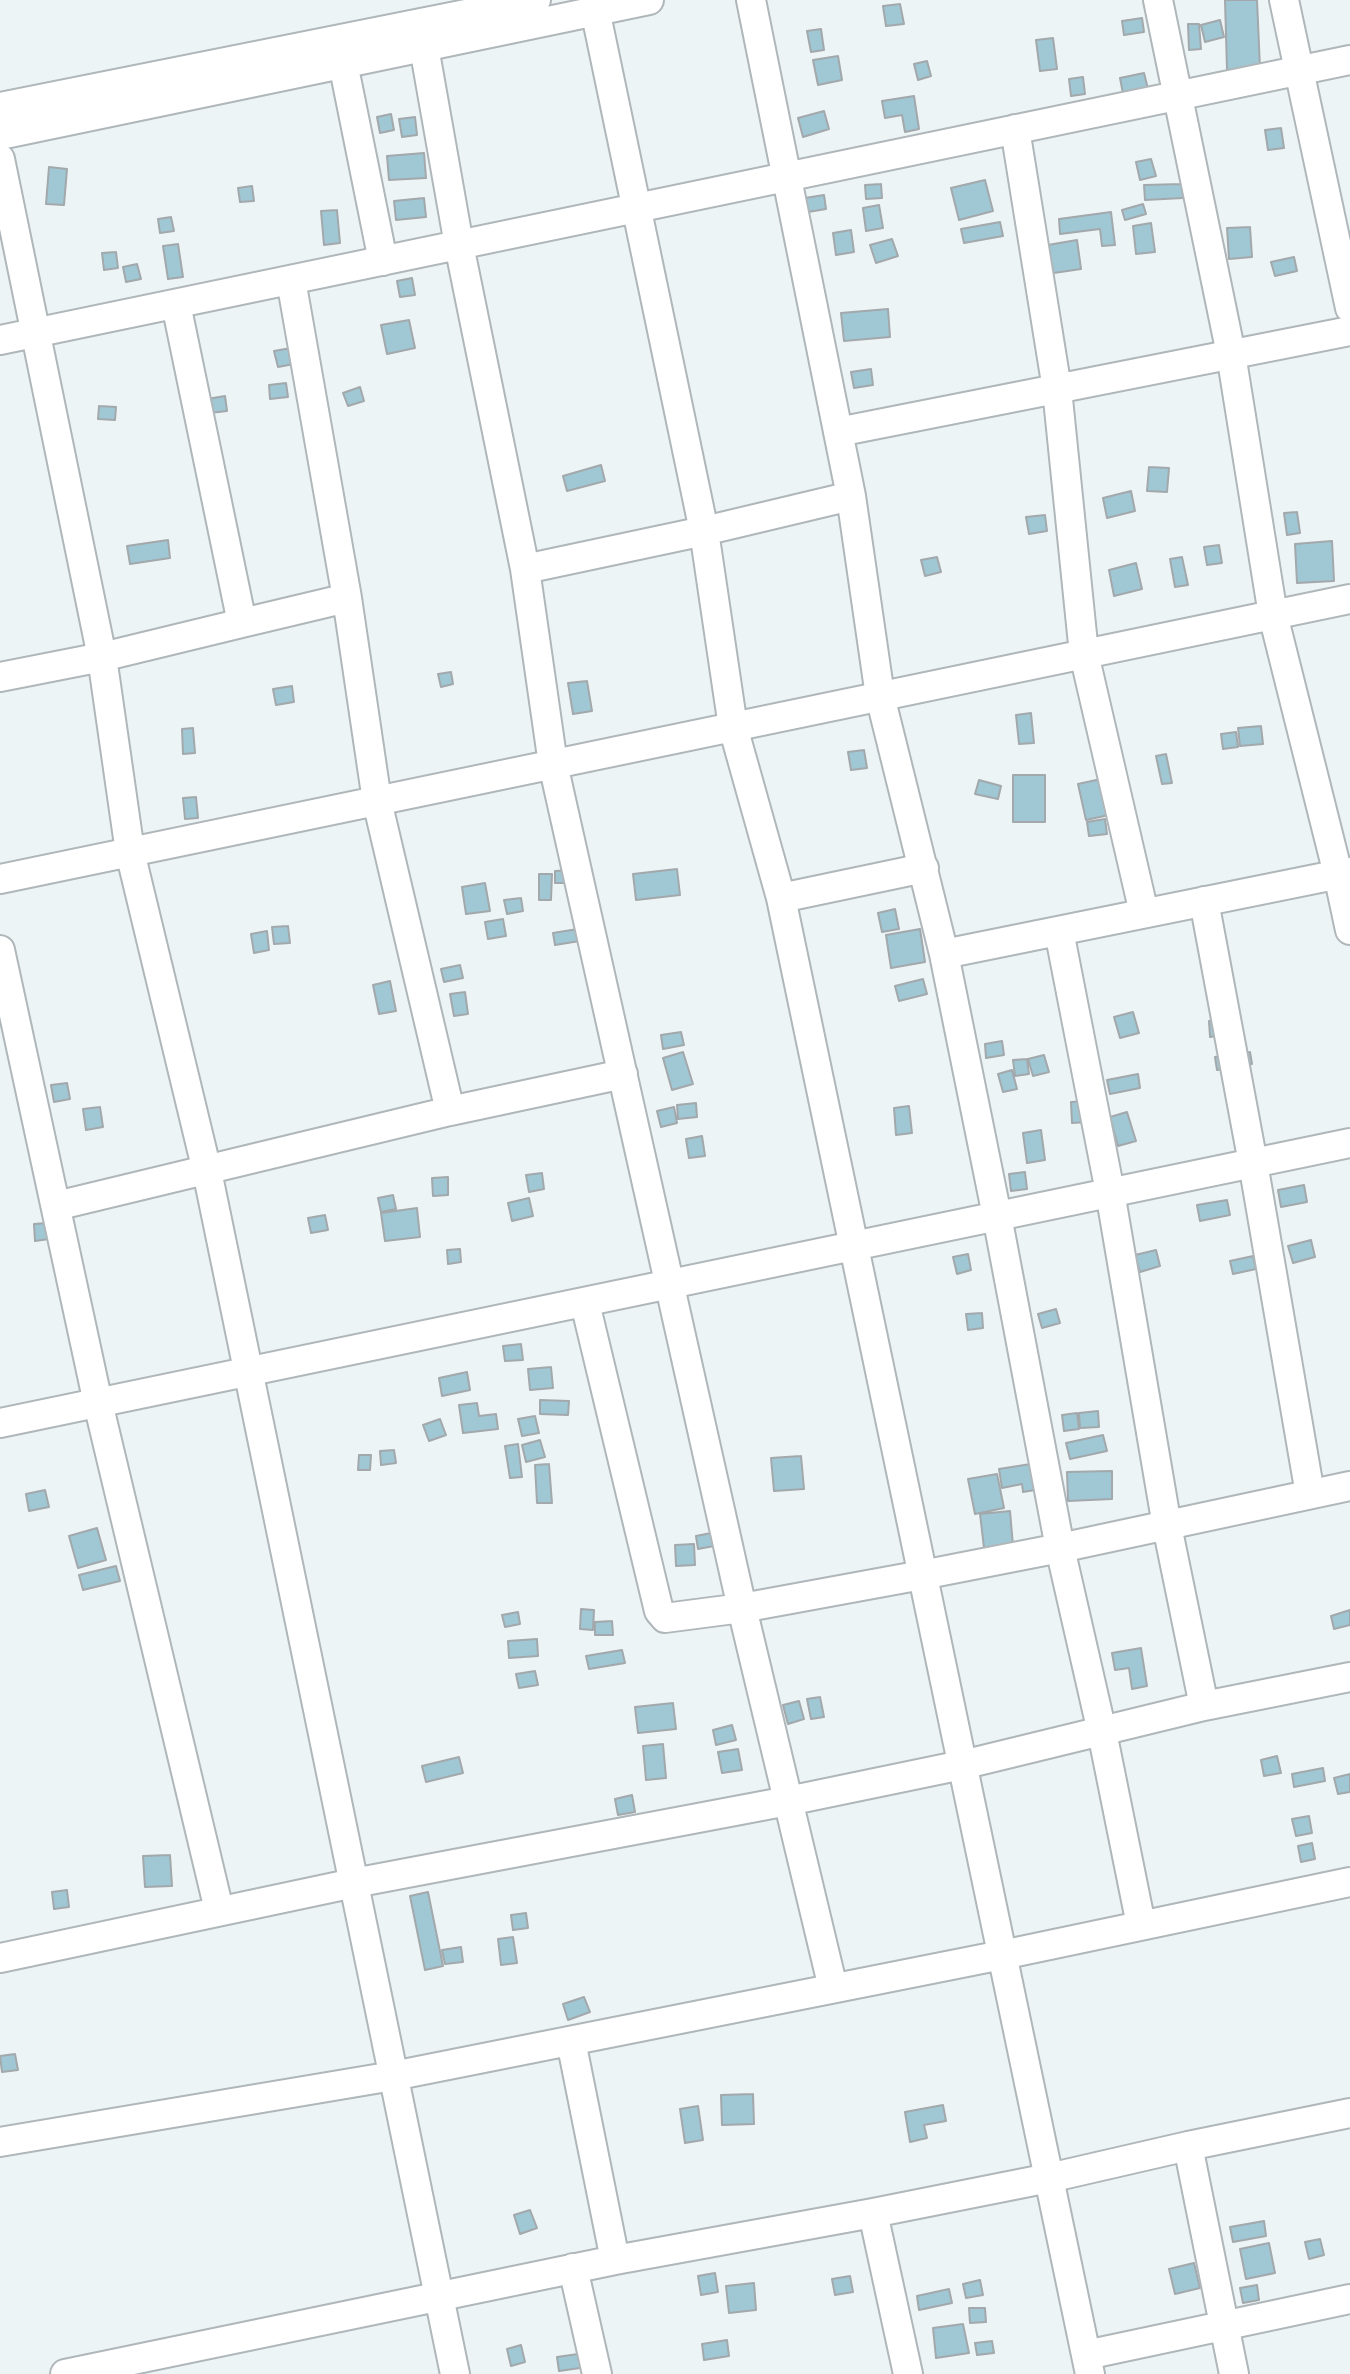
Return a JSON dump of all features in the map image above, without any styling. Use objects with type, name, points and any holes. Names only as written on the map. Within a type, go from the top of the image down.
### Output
[{"type":"street","points":[[0,107],[536,0]]},
{"type":"street","points":[[0,135],[424,47],[609,4],[649,0]]},
{"type":"street","points":[[751,0],[851,496],[880,696],[944,954],[1060,1549],[1102,1732],[1141,1925]]},
{"type":"street","points":[[1158,0],[1231,354],[1273,615],[1344,873],[1350,930]]},
{"type":"street","points":[[1284,0],[1350,308]]},
{"type":"street","points":[[609,4],[636,208],[704,531],[733,727],[781,898],[1088,2365],[1225,2327],[1350,2299]]},
{"type":"street","points":[[424,47],[459,245],[525,569],[553,764],[742,1608],[833,1988]]},
{"type":"street","points":[[0,340],[1350,60]]},
{"type":"street","points":[[343,63],[383,261]]},
{"type":"street","points":[[1015,129],[1056,389],[1084,654],[1144,914]]},
{"type":"street","points":[[0,159],[102,657],[130,852],[208,1171],[454,2374]]},
{"type":"street","points":[[290,280],[347,598],[377,801],[450,1111]]},
{"type":"street","points":[[176,304],[242,623]]},
{"type":"street","points":[[838,432],[1350,331]]},
{"type":"street","points":[[525,569],[851,496]]},
{"type":"street","points":[[0,677],[102,657],[347,598]]},
{"type":"street","points":[[0,879],[1350,599]]},
{"type":"street","points":[[781,898],[924,868]]},
{"type":"street","points":[[944,954],[1344,873]]},
{"type":"street","points":[[1204,901],[1253,1163],[1310,1494]]},
{"type":"street","points":[[1059,931],[1110,1192],[1167,1526],[1204,1706]]},
{"type":"street","points":[[0,950],[98,1403],[219,1910]]},
{"type":"street","points":[[56,1206],[450,1111],[623,1074]]},
{"type":"street","points":[[0,1423],[1350,1143]]},
{"type":"street","points":[[585,1303],[660,1613],[668,1619],[742,1608],[1060,1549],[1350,1486]]},
{"type":"street","points":[[0,1958],[219,1910],[962,1765],[1204,1706],[1350,1677]]},
{"type":"street","points":[[0,2142],[393,2076],[1002,1955],[1350,1882]]},
{"type":"street","points":[[571,2041],[615,2260]]},
{"type":"street","points":[[65,2374],[615,2260],[1049,2178],[1350,2113]]},
{"type":"street","points":[[1188,2146],[1234,2374]]},
{"type":"street","points":[[873,2213],[908,2374]]},
{"type":"street","points":[[573,2269],[597,2374]]},
{"type":"building","points":[[1225,0],[1257,0],[1260,68],[1227,70]]},
{"type":"building","points":[[900,4],[904,24],[886,26],[883,6]]},
{"type":"building","points":[[1142,18],[1144,32],[1124,35],[1122,21]]},
{"type":"building","points":[[1220,20],[1224,37],[1205,42],[1201,25]]},
{"type":"building","points":[[1188,24],[1199,24],[1201,49],[1189,50]]},
{"type":"building","points":[[821,29],[824,50],[811,52],[807,31]]},
{"type":"building","points":[[1053,38],[1057,69],[1040,71],[1036,40]]},
{"type":"building","points":[[838,56],[842,80],[818,85],[813,60]]},
{"type":"building","points":[[927,61],[931,76],[918,80],[914,64]]},
{"type":"building","points":[[1144,73],[1149,93],[1124,99],[1120,78]]},
{"type":"building","points":[[1083,77],[1085,94],[1071,96],[1069,79]]},
{"type":"building","points":[[914,96],[919,129],[905,132],[902,115],[885,118],[882,101]]},
{"type":"building","points":[[824,111],[829,129],[803,137],[798,118]]},
{"type":"building","points":[[391,114],[394,130],[380,133],[377,117]]},
{"type":"building","points":[[415,117],[417,135],[402,137],[399,119]]},
{"type":"building","points":[[1281,128],[1284,148],[1268,150],[1265,130]]},
{"type":"building","points":[[424,153],[426,178],[389,180],[387,156]]},
{"type":"building","points":[[1151,159],[1156,176],[1140,180],[1136,162]]},
{"type":"building","points":[[49,167],[67,169],[64,205],[46,204]]},
{"type":"building","points":[[985,180],[993,211],[959,220],[951,188]]},
{"type":"building","points":[[881,184],[882,198],[866,199],[865,185]]},
{"type":"building","points":[[1182,184],[1183,198],[1145,200],[1144,185]]},
{"type":"building","points":[[252,186],[254,201],[240,202],[238,188]]},
{"type":"building","points":[[824,195],[826,209],[808,212],[805,198]]},
{"type":"building","points":[[424,198],[426,217],[396,220],[394,201]]},
{"type":"building","points":[[1143,204],[1146,214],[1125,220],[1122,210]]},
{"type":"building","points":[[879,205],[883,228],[866,231],[863,208]]},
{"type":"building","points":[[337,210],[340,243],[324,245],[321,211]]},
{"type":"building","points":[[1111,212],[1115,245],[1102,246],[1100,229],[1060,234],[1059,219]]},
{"type":"building","points":[[171,217],[174,231],[160,233],[158,219]]},
{"type":"building","points":[[1000,222],[1003,236],[964,243],[961,229]]},
{"type":"building","points":[[1151,223],[1155,252],[1136,254],[1133,226]]},
{"type":"building","points":[[1250,227],[1252,257],[1229,259],[1227,228]]},
{"type":"building","points":[[851,230],[854,252],[836,255],[833,233]]},
{"type":"building","points":[[892,239],[898,256],[876,263],[870,245]]},
{"type":"building","points":[[1077,240],[1081,269],[1047,274],[1042,246]]},
{"type":"building","points":[[178,244],[183,277],[168,279],[163,246]]},
{"type":"building","points":[[116,252],[118,268],[104,270],[102,253]]},
{"type":"building","points":[[1294,257],[1297,271],[1275,276],[1271,262]]},
{"type":"building","points":[[137,264],[141,279],[126,282],[123,267]]},
{"type":"building","points":[[412,278],[415,295],[400,297],[397,281]]},
{"type":"building","points":[[888,309],[890,337],[844,341],[841,313]]},
{"type":"building","points":[[409,320],[415,348],[387,354],[381,325]]},
{"type":"building","points":[[291,348],[294,364],[278,367],[274,351]]},
{"type":"building","points":[[871,369],[873,385],[854,388],[851,372]]},
{"type":"building","points":[[286,383],[288,397],[270,399],[269,385]]},
{"type":"building","points":[[360,387],[364,401],[348,406],[343,393]]},
{"type":"building","points":[[225,396],[227,411],[210,413],[207,399]]},
{"type":"building","points":[[99,406],[116,407],[115,420],[98,419]]},
{"type":"building","points":[[601,465],[605,481],[567,491],[563,476]]},
{"type":"building","points":[[1149,467],[1169,468],[1167,492],[1147,491]]},
{"type":"building","points":[[1131,491],[1135,511],[1107,518],[1103,498]]},
{"type":"building","points":[[1297,512],[1300,533],[1287,535],[1284,513]]},
{"type":"building","points":[[1045,515],[1047,531],[1029,534],[1026,517]]},
{"type":"building","points":[[168,540],[170,558],[130,564],[127,546]]},
{"type":"building","points":[[1332,541],[1334,581],[1297,583],[1295,544]]},
{"type":"building","points":[[1219,545],[1222,563],[1207,565],[1204,547]]},
{"type":"building","points":[[937,557],[941,572],[925,576],[921,560]]},
{"type":"building","points":[[1182,557],[1188,585],[1175,587],[1170,559]]},
{"type":"building","points":[[1136,563],[1142,589],[1114,596],[1109,570]]},
{"type":"building","points":[[451,672],[453,684],[441,687],[438,674]]},
{"type":"building","points":[[587,681],[592,711],[573,714],[568,683]]},
{"type":"building","points":[[292,686],[294,702],[276,705],[273,689]]},
{"type":"building","points":[[1031,713],[1034,743],[1019,744],[1016,715]]},
{"type":"building","points":[[1261,726],[1263,744],[1240,746],[1238,728]]},
{"type":"building","points":[[193,728],[195,753],[183,754],[182,729]]},
{"type":"building","points":[[1236,732],[1238,747],[1223,749],[1221,734]]},
{"type":"building","points":[[864,750],[867,768],[851,770],[848,752]]},
{"type":"building","points":[[1166,754],[1172,783],[1162,784],[1156,756]]},
{"type":"building","points":[[1013,775],[1045,775],[1045,822],[1013,822]]},
{"type":"building","points":[[1110,777],[1118,813],[1086,820],[1078,784]]},
{"type":"building","points":[[979,780],[1001,786],[998,799],[975,794]]},
{"type":"building","points":[[196,797],[198,818],[185,819],[183,798]]},
{"type":"building","points":[[1105,819],[1107,834],[1089,836],[1087,822]]},
{"type":"building","points":[[677,869],[680,895],[636,900],[633,874]]},
{"type":"building","points":[[574,870],[575,883],[555,883],[555,871]]},
{"type":"building","points":[[539,874],[552,874],[551,900],[539,900]]},
{"type":"building","points":[[485,883],[490,911],[466,914],[462,887]]},
{"type":"building","points":[[521,898],[523,911],[507,914],[504,900]]},
{"type":"building","points":[[895,909],[899,929],[882,932],[878,913]]},
{"type":"building","points":[[503,919],[506,936],[488,939],[485,922]]},
{"type":"building","points":[[288,926],[290,943],[274,944],[272,927]]},
{"type":"building","points":[[584,928],[586,940],[555,945],[553,933]]},
{"type":"building","points":[[920,929],[925,962],[891,968],[886,935]]},
{"type":"building","points":[[267,931],[269,950],[254,953],[251,934]]},
{"type":"building","points":[[460,965],[463,978],[444,982],[441,969]]},
{"type":"building","points":[[923,979],[927,994],[899,1001],[895,986]]},
{"type":"building","points":[[390,981],[396,1011],[379,1014],[373,985]]},
{"type":"building","points":[[465,992],[468,1014],[454,1016],[450,994]]},
{"type":"building","points":[[1133,1012],[1139,1033],[1120,1038],[1114,1017]]},
{"type":"building","points":[[1222,1020],[1223,1035],[1210,1037],[1209,1021]]},
{"type":"building","points":[[681,1032],[684,1045],[663,1049],[661,1035]]},
{"type":"building","points":[[1002,1041],[1004,1055],[986,1058],[985,1044]]},
{"type":"building","points":[[683,1052],[693,1084],[672,1090],[663,1058]]},
{"type":"building","points":[[1250,1052],[1252,1064],[1217,1070],[1215,1057]]},
{"type":"building","points":[[1044,1055],[1049,1072],[1033,1076],[1028,1059]]},
{"type":"building","points":[[1027,1059],[1029,1074],[1015,1076],[1013,1060]]},
{"type":"building","points":[[1012,1070],[1017,1089],[1003,1092],[998,1074]]},
{"type":"building","points":[[1138,1074],[1140,1088],[1110,1094],[1107,1080]]},
{"type":"building","points":[[67,1083],[70,1099],[54,1102],[51,1085]]},
{"type":"building","points":[[1086,1101],[1087,1122],[1072,1123],[1071,1102]]},
{"type":"building","points":[[696,1103],[697,1117],[678,1119],[677,1105]]},
{"type":"building","points":[[909,1106],[912,1133],[896,1135],[894,1108]]},
{"type":"building","points":[[100,1107],[103,1127],[86,1130],[83,1109]]},
{"type":"building","points":[[674,1107],[677,1123],[661,1127],[657,1111]]},
{"type":"building","points":[[1127,1112],[1136,1141],[1118,1146],[1110,1117]]},
{"type":"building","points":[[1041,1130],[1045,1160],[1027,1163],[1023,1133]]},
{"type":"building","points":[[702,1136],[705,1156],[689,1158],[686,1139]]},
{"type":"building","points":[[1025,1172],[1027,1189],[1011,1191],[1009,1174]]},
{"type":"building","points":[[542,1173],[544,1189],[529,1192],[526,1175]]},
{"type":"building","points":[[448,1177],[448,1195],[433,1196],[432,1178]]},
{"type":"building","points":[[1304,1185],[1307,1202],[1281,1207],[1278,1190]]},
{"type":"building","points":[[393,1195],[396,1209],[381,1212],[378,1198]]},
{"type":"building","points":[[529,1198],[533,1216],[512,1221],[508,1203]]},
{"type":"building","points":[[1227,1200],[1230,1215],[1200,1221],[1197,1205]]},
{"type":"building","points":[[417,1208],[420,1237],[385,1241],[381,1213]]},
{"type":"building","points":[[325,1215],[328,1230],[311,1233],[308,1218]]},
{"type":"building","points":[[47,1223],[49,1239],[35,1241],[34,1224]]},
{"type":"building","points":[[1311,1240],[1315,1257],[1293,1263],[1288,1246]]},
{"type":"building","points":[[460,1249],[461,1262],[448,1264],[447,1250]]},
{"type":"building","points":[[1156,1250],[1160,1266],[1140,1272],[1135,1255]]},
{"type":"building","points":[[968,1254],[971,1270],[957,1274],[953,1257]]},
{"type":"building","points":[[1253,1256],[1256,1269],[1233,1274],[1230,1261]]},
{"type":"building","points":[[1056,1309],[1060,1323],[1042,1328],[1038,1314]]},
{"type":"building","points":[[982,1313],[983,1328],[968,1330],[966,1314]]},
{"type":"building","points":[[521,1344],[523,1360],[505,1361],[503,1346]]},
{"type":"building","points":[[551,1367],[553,1388],[530,1390],[528,1369]]},
{"type":"building","points":[[467,1372],[470,1390],[442,1396],[439,1378]]},
{"type":"building","points":[[540,1400],[569,1401],[568,1415],[540,1414]]},
{"type":"building","points":[[477,1403],[479,1416],[496,1414],[498,1429],[463,1433],[459,1405]]},
{"type":"building","points":[[1098,1411],[1099,1427],[1080,1428],[1079,1413]]},
{"type":"building","points":[[1077,1413],[1079,1429],[1064,1431],[1062,1415]]},
{"type":"building","points":[[535,1416],[539,1433],[522,1436],[518,1419]]},
{"type":"building","points":[[440,1419],[446,1435],[429,1441],[423,1425]]},
{"type":"building","points":[[1103,1435],[1107,1451],[1070,1459],[1066,1443]]},
{"type":"building","points":[[540,1440],[545,1457],[526,1462],[522,1445]]},
{"type":"building","points":[[518,1444],[522,1477],[510,1478],[505,1446]]},
{"type":"building","points":[[394,1450],[396,1463],[381,1465],[380,1451]]},
{"type":"building","points":[[359,1455],[371,1455],[370,1470],[358,1470]]},
{"type":"building","points":[[801,1456],[804,1489],[774,1491],[771,1458]]},
{"type":"building","points":[[1037,1463],[1041,1489],[1023,1492],[1022,1484],[1002,1488],[999,1469]]},
{"type":"building","points":[[549,1464],[552,1503],[537,1503],[535,1465]]},
{"type":"building","points":[[1112,1471],[1112,1499],[1068,1501],[1067,1472]]},
{"type":"building","points":[[997,1474],[1004,1508],[975,1514],[968,1479]]},
{"type":"building","points":[[45,1490],[49,1507],[29,1511],[26,1494]]},
{"type":"building","points":[[1010,1511],[1013,1546],[984,1548],[980,1514]]},
{"type":"building","points":[[97,1528],[106,1560],[78,1568],[69,1536]]},
{"type":"building","points":[[711,1533],[714,1546],[698,1549],[696,1536]]},
{"type":"building","points":[[694,1544],[695,1565],[676,1566],[675,1545]]},
{"type":"building","points":[[116,1566],[120,1581],[83,1590],[79,1575]]},
{"type":"building","points":[[581,1609],[594,1610],[593,1630],[580,1629]]},
{"type":"building","points":[[1350,1610],[1350,1625],[1334,1629],[1331,1616]]},
{"type":"building","points":[[518,1612],[520,1624],[505,1627],[502,1615]]},
{"type":"building","points":[[612,1621],[613,1635],[595,1635],[595,1622]]},
{"type":"building","points":[[537,1639],[538,1656],[509,1658],[508,1641]]},
{"type":"building","points":[[1141,1648],[1147,1686],[1132,1689],[1129,1668],[1115,1670],[1112,1653]]},
{"type":"building","points":[[622,1650],[625,1663],[589,1669],[586,1656]]},
{"type":"building","points":[[535,1671],[538,1685],[519,1688],[516,1674]]},
{"type":"building","points":[[820,1697],[824,1717],[811,1719],[807,1699]]},
{"type":"building","points":[[799,1701],[804,1719],[788,1724],[783,1705]]},
{"type":"building","points":[[673,1703],[676,1729],[638,1733],[635,1707]]},
{"type":"building","points":[[732,1725],[736,1740],[716,1745],[713,1730]]},
{"type":"building","points":[[663,1744],[666,1778],[646,1780],[643,1746]]},
{"type":"building","points":[[738,1749],[742,1770],[722,1773],[718,1752]]},
{"type":"building","points":[[1277,1756],[1281,1773],[1264,1776],[1261,1760]]},
{"type":"building","points":[[459,1757],[463,1773],[426,1782],[422,1766]]},
{"type":"building","points":[[1323,1768],[1325,1781],[1294,1787],[1292,1774]]},
{"type":"building","points":[[1350,1774],[1350,1792],[1338,1794],[1334,1778]]},
{"type":"building","points":[[632,1795],[635,1812],[618,1815],[615,1799]]},
{"type":"building","points":[[1309,1816],[1312,1833],[1296,1836],[1292,1819]]},
{"type":"building","points":[[1312,1843],[1315,1859],[1301,1862],[1298,1846]]},
{"type":"building","points":[[170,1855],[172,1886],[145,1887],[143,1856]]},
{"type":"building","points":[[67,1890],[69,1907],[54,1909],[52,1892]]},
{"type":"building","points":[[428,1892],[443,1966],[425,1970],[410,1896]]},
{"type":"building","points":[[526,1913],[528,1928],[513,1930],[511,1915]]},
{"type":"building","points":[[513,1937],[517,1963],[501,1965],[498,1939]]},
{"type":"building","points":[[461,1947],[463,1962],[445,1964],[442,1950]]},
{"type":"building","points":[[584,1997],[590,2012],[568,2020],[563,2004]]},
{"type":"building","points":[[15,2054],[18,2070],[2,2072],[0,2056]]},
{"type":"building","points":[[753,2094],[754,2124],[722,2125],[721,2095]]},
{"type":"building","points":[[943,2105],[946,2121],[924,2125],[927,2138],[910,2142],[905,2112]]},
{"type":"building","points":[[698,2106],[703,2140],[685,2143],[680,2109]]},
{"type":"building","points":[[530,2210],[537,2228],[520,2234],[514,2215]]},
{"type":"building","points":[[1264,2221],[1266,2236],[1233,2242],[1230,2227]]},
{"type":"building","points":[[1320,2239],[1324,2255],[1309,2259],[1305,2242]]},
{"type":"building","points":[[1269,2243],[1275,2273],[1246,2279],[1240,2249]]},
{"type":"building","points":[[1194,2263],[1200,2288],[1175,2294],[1169,2269]]},
{"type":"building","points":[[715,2273],[718,2292],[701,2295],[698,2276]]},
{"type":"building","points":[[850,2276],[853,2292],[835,2295],[832,2279]]},
{"type":"building","points":[[980,2280],[983,2295],[966,2298],[963,2284]]},
{"type":"building","points":[[754,2283],[756,2310],[729,2313],[726,2286]]},
{"type":"building","points":[[1257,2285],[1259,2300],[1243,2303],[1240,2288]]},
{"type":"building","points":[[949,2289],[952,2303],[919,2310],[917,2296]]},
{"type":"building","points":[[969,2308],[985,2308],[986,2322],[970,2323]]},
{"type":"building","points":[[963,2324],[969,2353],[936,2358],[933,2328]]},
{"type":"building","points":[[727,2340],[729,2356],[704,2360],[702,2344]]},
{"type":"building","points":[[992,2341],[994,2353],[977,2355],[975,2343]]},
{"type":"building","points":[[521,2345],[525,2362],[511,2366],[507,2349]]},
{"type":"building","points":[[585,2353],[587,2367],[559,2371],[557,2357]]}]
